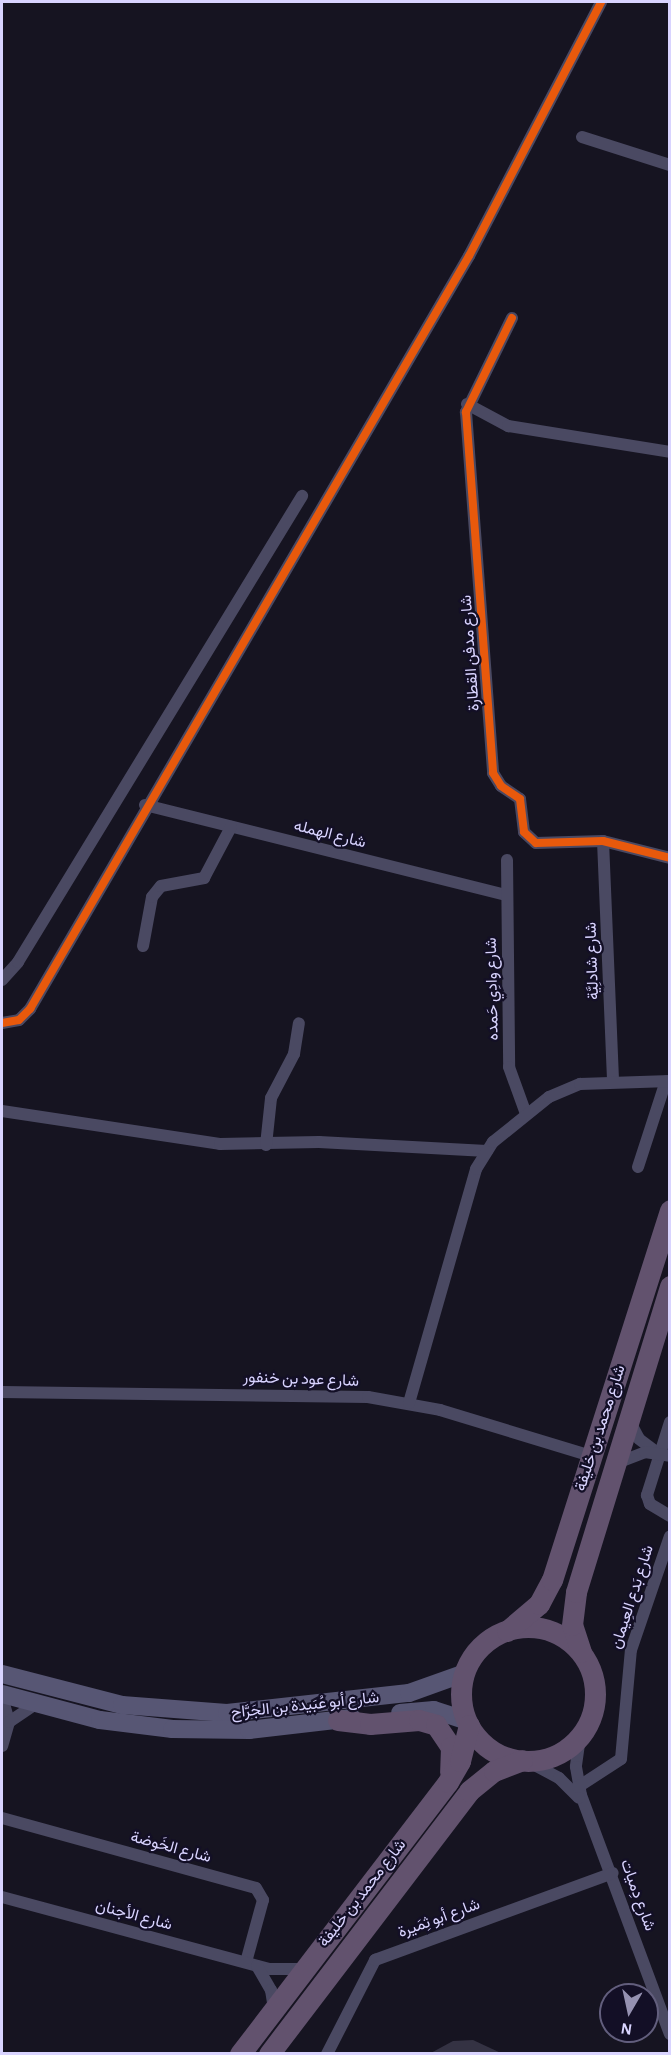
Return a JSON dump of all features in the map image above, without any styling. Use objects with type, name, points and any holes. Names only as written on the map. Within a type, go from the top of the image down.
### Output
[{"type":"highway","name":"شارع محمد بن خليفة","points":[[507,1630],[530,1614],[547,1592],[669,1210]]},
{"type":"highway","name":"شارع محمد بن خليفة","points":[[581,1652],[572,1608],[669,1286]]},
{"type":"highway","points":[[507,1630],[548,1630],[581,1652],[592,1672],[596,1695],[592,1717],[580,1737],[556,1754],[525,1761],[491,1749],[468,1723],[462,1689],[465,1673],[481,1647],[507,1630]]},
{"type":"highway","points":[[338,1720],[370,1724],[418,1720],[436,1725],[451,1747],[448,1782]]},
{"type":"highway","name":"شارع محمد بن خليفة","points":[[240,2054],[448,1782],[468,1723]]},
{"type":"highway","name":"شارع محمد بن خليفة","points":[[269,2054],[469,1791],[494,1771],[525,1761]]},
{"type":"main road","name":"شارع أبو عُبَيدة بن الجَرَّاح","points":[[2,1674],[122,1705],[227,1713],[409,1693],[465,1673]]},
{"type":"main road","name":"شارع أبو عُبَيدة بن الجَرَّاح","points":[[2,1696],[109,1721],[189,1730],[249,1730],[434,1710],[468,1723]]},
{"type":"street","points":[[2,1023],[26,1015],[145,805],[470,256],[601,2]]},
{"type":"street","points":[[582,137],[669,165]]},
{"type":"street","points":[[512,318],[467,404],[508,426],[669,452]]},
{"type":"street","name":"شارع مدفن القطارة","points":[[467,404],[493,773],[501,786],[520,799],[529,839],[544,843],[603,841],[669,858]]},
{"type":"street","points":[[2,980],[18,962],[302,496]]},
{"type":"street","name":"شارع الهمله","points":[[145,805],[507,895]]},
{"type":"street","points":[[143,946],[152,897],[161,886],[204,878],[231,826]]},
{"type":"street","name":"شارع شادلِيَّة","points":[[603,841],[613,1081]]},
{"type":"street","name":"شارع وادِي حَمده","points":[[507,860],[509,1067],[526,1114]]},
{"type":"street","points":[[266,1144],[271,1098],[294,1054],[299,1023]]},
{"type":"street","points":[[409,1403],[472,1183],[487,1150],[526,1114],[549,1097],[580,1084],[613,1081],[664,1081],[638,1167]]},
{"type":"street","points":[[2,1112],[220,1144],[319,1142],[487,1150]]},
{"type":"street","name":"شارع عود بن خنفور","points":[[2,1392],[295,1395],[409,1403],[591,1456]]},
{"type":"street","points":[[628,1417],[639,1439],[664,1455]]},
{"type":"street","points":[[669,1422],[664,1455],[648,1500],[669,1516]]},
{"type":"street","points":[[613,1467],[630,1455],[664,1455]]},
{"type":"street","name":"شارع بَدع العِيمان","points":[[578,1786],[621,1759],[631,1650],[669,1536]]},
{"type":"street","points":[[2,1696],[9,1722],[2,1746]]},
{"type":"street","points":[[9,1722],[36,1704]]},
{"type":"street","name":"شارع دِميات","points":[[580,1737],[578,1786],[613,1873],[669,2034]]},
{"type":"street","name":"شارع دِميات","points":[[525,1761],[559,1778],[584,1803]]},
{"type":"street","name":"شارع الخَوضة","points":[[2,1818],[256,1888],[263,1900],[252,1964]]},
{"type":"street","name":"شارع أبو ثِمَيرة","points":[[327,2054],[375,1960],[613,1873]]},
{"type":"street","name":"شارع الأجنان","points":[[2,1897],[280,1971],[304,1969]]},
{"type":"street","points":[[252,1964],[268,1981],[274,2009]]},
{"type":"street","points":[[283,2054],[289,2029]]},
{"type":"building","points":[[473,2040],[503,2054],[429,2054],[453,2041]]},
{"type":"cycle path","points":[[2,1023],[19,1020],[30,1009],[469,256],[601,2]]},
{"type":"cycle path","points":[[512,318],[466,412],[493,773],[501,786],[520,799],[524,832],[536,843],[603,841],[670,858]]}]
